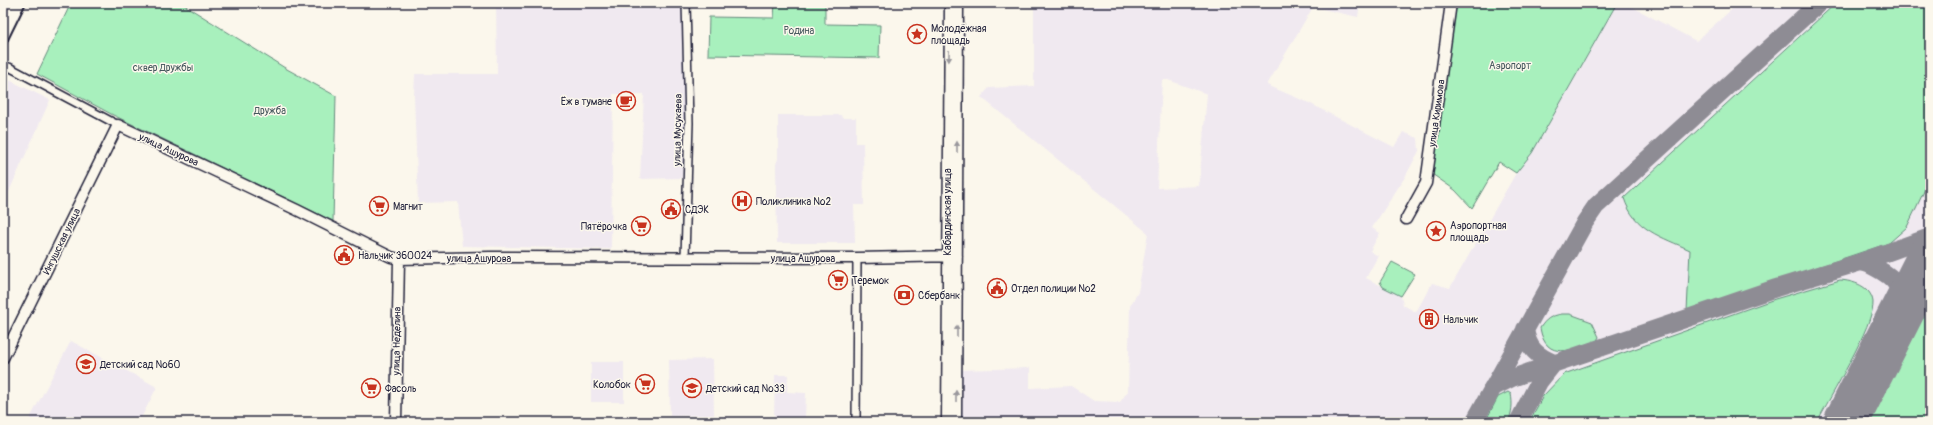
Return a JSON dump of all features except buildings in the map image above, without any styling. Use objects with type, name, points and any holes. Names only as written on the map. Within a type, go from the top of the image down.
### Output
[{"type":"street","name":"улица Мусукаева","points":[[685,257],[689,123],[686,3]]},
{"type":"street","name":"Кабардинская улица","points":[[950,3],[952,256],[956,422]]},
{"type":"street","name":"Кабардинская улица","points":[[947,422],[958,3]]},
{"type":"street","name":"улица Киримова","points":[[1406,219],[1426,183],[1451,3]]},
{"type":"street","name":"улица Ашурова","points":[[9,67],[118,125],[297,210],[391,257],[399,259],[685,257],[857,258],[952,256]]},
{"type":"street","name":"Ингушская улица","points":[[3,358],[118,125]]},
{"type":"street","points":[[856,422],[857,258]]},
{"type":"street","name":"улица Неделина","points":[[396,422],[397,269],[399,259]]},
{"type":"shaded area","points":[[496,3],[683,3],[686,92],[682,178],[640,179],[644,94],[613,94],[611,249],[462,246],[458,202],[418,203],[414,96],[415,74],[497,74]]},
{"type":"shaded area","name":"Нальчик","points":[[995,3],[1360,3],[1358,17],[1313,7],[1267,85],[1309,103],[1394,147],[1403,132],[1418,138],[1419,151],[1405,177],[1372,228],[1380,233],[1370,251],[1378,256],[1366,278],[1401,296],[1403,305],[1416,312],[1432,283],[1450,288],[1516,173],[1532,153],[1617,3],[1625,3],[1696,41],[1739,3],[1930,3],[1930,422],[956,422],[957,370],[1030,368],[1030,388],[1071,386],[1094,401],[1120,402],[1128,391],[1130,306],[1138,292],[1148,233],[981,97],[989,88],[1034,86],[1034,8]],"holes":[[[1162,80],[1168,80],[1207,94],[1199,186],[1157,188]]]},
{"type":"shaded area","points":[[3,77],[50,100],[3,205]]},
{"type":"shaded area","points":[[778,115],[841,115],[842,118],[856,118],[856,143],[863,143],[864,205],[854,205],[855,243],[777,243],[776,164],[778,159]]},
{"type":"shaded area","name":"Детский сад №60","points":[[71,341],[157,387],[139,422],[28,422]]},
{"type":"shaded area","name":"Детский сад №33","points":[[713,359],[714,415],[670,416],[669,360]]},
{"type":"shaded area","points":[[591,362],[624,362],[624,402],[591,402]]},
{"type":"shaded area","points":[[775,375],[788,375],[787,392],[806,393],[805,417],[774,417]]},
{"type":"green space","name":"сквер Дружбы","points":[[71,3],[181,3],[285,68],[336,96],[333,221],[113,115],[37,74]]},
{"type":"green space","name":"Родина","points":[[775,3],[825,3],[825,24],[880,25],[879,58],[708,55],[709,17],[774,18]]},
{"type":"green space","name":"Аэропорт","points":[[1456,3],[1617,3],[1532,153],[1516,173],[1499,162],[1472,208],[1455,190],[1432,174]]},
{"type":"green space","points":[[1836,3],[1930,3],[1930,189],[1926,187],[1907,227],[1889,243],[1687,311],[1690,250],[1659,236],[1642,225],[1629,209],[1624,198]]},
{"type":"green space","points":[[1392,262],[1415,274],[1401,296],[1383,287],[1380,282]]},
{"type":"green space","points":[[1840,280],[1861,285],[1869,292],[1873,302],[1872,312],[1867,326],[1841,379],[1817,422],[1529,422],[1543,396],[1564,374],[1775,299]]},
{"type":"green space","points":[[1930,303],[1930,422],[1870,422]]},
{"type":"green space","points":[[1562,314],[1570,314],[1592,322],[1599,337],[1596,342],[1562,351],[1554,350],[1548,346],[1543,339],[1540,328],[1549,318]]},
{"type":"green space","points":[[1508,392],[1511,394],[1512,405],[1508,422],[1485,422],[1498,397]]},
{"type":"taxiway","points":[[1474,422],[1585,222],[1596,206],[1819,3]]},
{"type":"taxiway","points":[[1492,388],[1512,378],[1776,288],[1861,262],[1930,237]]},
{"type":"taxiway","points":[[1861,262],[1883,272],[1897,284],[1901,295],[1903,310]]},
{"type":"taxiway","points":[[1525,329],[1528,342],[1534,351],[1543,358],[1554,363]]},
{"type":"taxiway","points":[[1518,422],[1539,382],[1554,363]]},
{"type":"runway","points":[[1846,422],[1930,256]]},
{"type":"railway","points":[[3,50],[26,3]]},
{"type":"place","name":"Молодёжная площадь","points":[[917,34]]},
{"type":"place","name":"Ёж в тумане","points":[[626,101]]},
{"type":"place","name":"Поликлиника №2","points":[[742,201]]},
{"type":"place","name":"Магнит","points":[[379,206]]},
{"type":"place","name":"СДЭК","points":[[671,209]]},
{"type":"place","name":"Пятёрочка","points":[[641,226]]},
{"type":"place","name":"Аэропортная площадь","points":[[1436,231]]},
{"type":"place","name":"Нальчик 360024","points":[[344,255]]},
{"type":"place","name":"Теремок","points":[[838,280]]},
{"type":"place","name":"Отдел полиции №2","points":[[997,288]]},
{"type":"place","name":"Сбербанк","points":[[904,295]]},
{"type":"place","name":"Нальчик","points":[[1429,319]]},
{"type":"place","name":"Детский сад №60","points":[[86,364]]},
{"type":"place","name":"Колобок","points":[[645,384]]},
{"type":"place","name":"Фасоль","points":[[371,388]]},
{"type":"place","name":"Детский сад №33","points":[[692,388]]},
{"type":"park label","name":"Дружба","points":[[270,110]]}]
